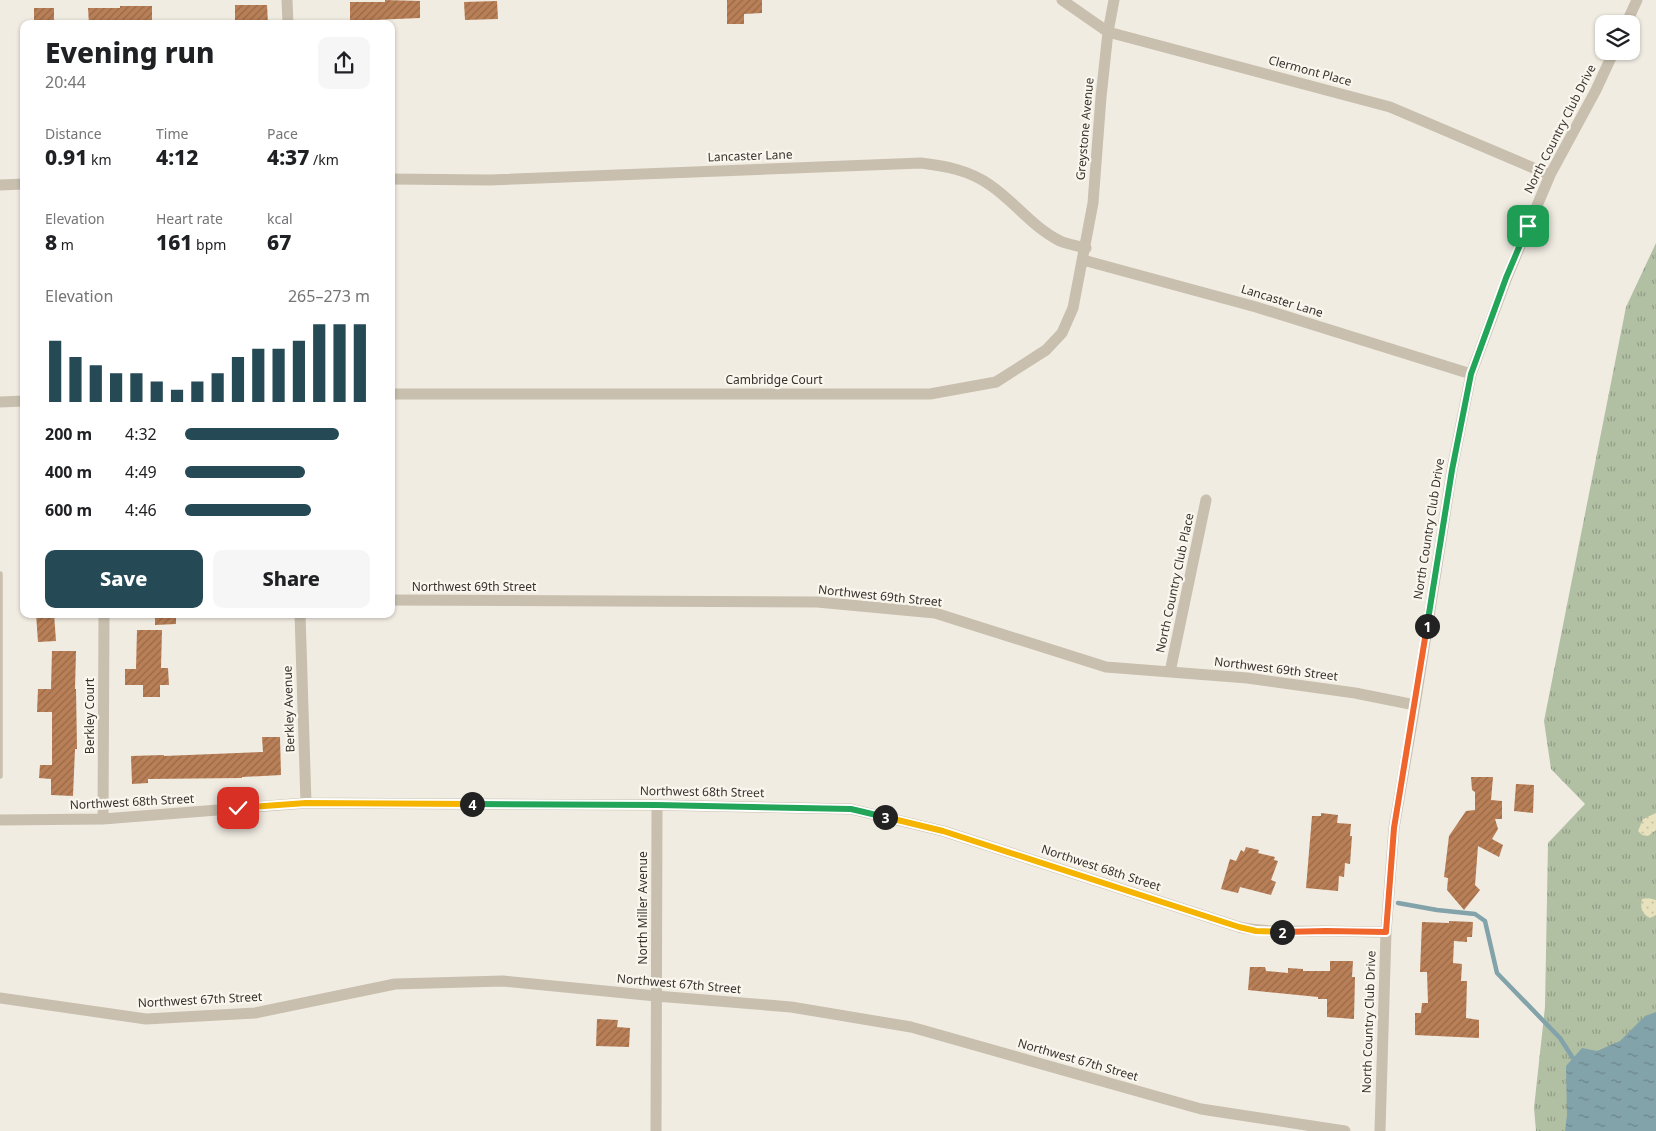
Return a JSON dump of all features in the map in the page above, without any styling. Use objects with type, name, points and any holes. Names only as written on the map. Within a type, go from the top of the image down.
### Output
[{"type":"street","points":[[287,0],[288,20]]},
{"type":"street","name":"Clermont Place","points":[[1062,0],[1108,32],[1390,107],[1550,175]]},
{"type":"street","name":"Greystone Avenue","points":[[1084,254],[1093,203],[1101,97],[1108,32],[1114,0]]},
{"type":"street","points":[[1630,15],[1637,0]]},
{"type":"street","name":"North Country Club Drive","points":[[1380,1131],[1386,932],[1394,828],[1452,470],[1471,374],[1506,278],[1550,175],[1596,90],[1610,60]]},
{"type":"street","name":"Lancaster Lane","points":[[395,179],[489,180],[920,163],[945,166],[970,174],[990,185],[1037,226],[1084,254],[1471,374]]},
{"type":"street","points":[[0,185],[20,184]]},
{"type":"street","name":"Cambridge Court","points":[[395,394],[930,394],[996,382],[1046,350],[1062,333],[1073,308],[1084,254]]},
{"type":"street","points":[[0,402],[20,401]]},
{"type":"street","name":"North Country Club Place","points":[[1170,672],[1206,500]]},
{"type":"street","name":"Northwest 69th Street","points":[[395,600],[818,602],[935,613],[1106,667],[1247,678],[1355,693],[1415,705]]},
{"type":"street","name":"Berkley Court","points":[[104,618],[104,819]]},
{"type":"street","name":"Berkley Avenue","points":[[300,618],[306,803]]},
{"type":"street","name":"Northwest 68th Street","points":[[0,820],[104,819],[306,803],[657,805],[851,809],[943,831],[1256,931],[1386,932]]},
{"type":"street","name":"North Miller Avenue","points":[[656,1131],[657,805]]},
{"type":"street","name":"Northwest 67th Street","points":[[0,998],[146,1019],[255,1012],[395,984],[503,981],[791,1007],[911,1027],[1201,1109],[1345,1131]]},
{"type":"lane","points":[[0,574],[0,776]]},
{"type":"green space","points":[[1656,243],[1656,1131],[1536,1131],[1534,1108],[1545,1007],[1548,843],[1585,804],[1551,769],[1544,721],[1626,307]]},
{"type":"sand","points":[[1656,813],[1656,830],[1648,836],[1642,835],[1638,831],[1643,819]]},
{"type":"sand","points":[[1642,899],[1656,900],[1656,915],[1650,918],[1643,913],[1641,905]]},
{"type":"water","points":[[1656,1012],[1656,1131],[1565,1131],[1567,1115],[1566,1066],[1582,1048],[1597,1051],[1620,1041],[1645,1016]]},
{"type":"building","points":[[385,0],[420,1],[420,18],[350,20],[350,2],[385,2]]},
{"type":"building","points":[[727,0],[762,0],[762,13],[744,14],[744,24],[727,24]]},
{"type":"building","points":[[497,1],[498,19],[465,20],[464,2]]},
{"type":"building","points":[[235,5],[267,5],[268,20],[235,20]]},
{"type":"building","points":[[120,6],[152,6],[152,20],[89,20],[88,8],[120,8]]},
{"type":"building","points":[[34,8],[54,8],[54,20],[34,20]]},
{"type":"building","points":[[36,618],[54,618],[56,641],[38,642]]},
{"type":"building","points":[[155,618],[176,618],[176,624],[155,625]]},
{"type":"building","points":[[137,630],[162,630],[161,668],[168,668],[169,685],[160,685],[160,697],[143,697],[143,685],[125,685],[125,669],[136,669]]},
{"type":"building","points":[[52,651],[76,651],[77,749],[75,749],[73,796],[51,795],[51,779],[39,778],[40,765],[52,765],[52,712],[37,712],[38,689],[51,689]]},
{"type":"building","points":[[262,737],[280,737],[281,775],[242,778],[148,779],[148,783],[132,784],[131,756],[263,752]]},
{"type":"building","points":[[1471,777],[1493,777],[1491,800],[1502,801],[1502,819],[1495,819],[1498,829],[1492,839],[1503,845],[1499,857],[1478,846],[1475,885],[1480,890],[1464,910],[1447,890],[1448,878],[1444,877],[1449,836],[1466,811],[1475,810],[1475,792],[1472,790]]},
{"type":"building","points":[[1516,784],[1534,785],[1533,813],[1514,811]]},
{"type":"building","points":[[1321,813],[1338,815],[1337,823],[1351,824],[1350,864],[1345,863],[1344,877],[1339,876],[1338,891],[1306,888],[1312,816],[1321,816]]},
{"type":"building","points":[[1246,847],[1259,850],[1258,853],[1275,857],[1274,860],[1278,861],[1271,880],[1276,882],[1271,895],[1240,887],[1238,893],[1221,889],[1230,859],[1236,861],[1241,850],[1244,852]]},
{"type":"building","points":[[1449,921],[1473,922],[1472,937],[1467,937],[1467,942],[1454,941],[1453,963],[1462,964],[1461,981],[1467,981],[1466,1018],[1479,1020],[1479,1038],[1415,1035],[1415,1013],[1421,1013],[1422,1003],[1428,1003],[1427,972],[1420,972],[1422,922],[1449,923]]},
{"type":"building","points":[[1330,961],[1353,961],[1352,977],[1355,977],[1354,1019],[1327,1017],[1327,999],[1248,990],[1250,967],[1265,967],[1266,971],[1288,973],[1288,968],[1303,969],[1303,971],[1330,971]]},
{"type":"building","points":[[597,1019],[618,1020],[617,1027],[630,1028],[629,1047],[596,1046]]},
{"type":"waterway","points":[[1398,903],[1475,914],[1485,921],[1497,973],[1560,1038],[1576,1063]]},
{"type":"route","points":[[238,808],[306,803],[657,805],[851,809],[943,831],[1256,931],[1386,932],[1394,828],[1452,470],[1471,374],[1506,278],[1528,226]]}]
